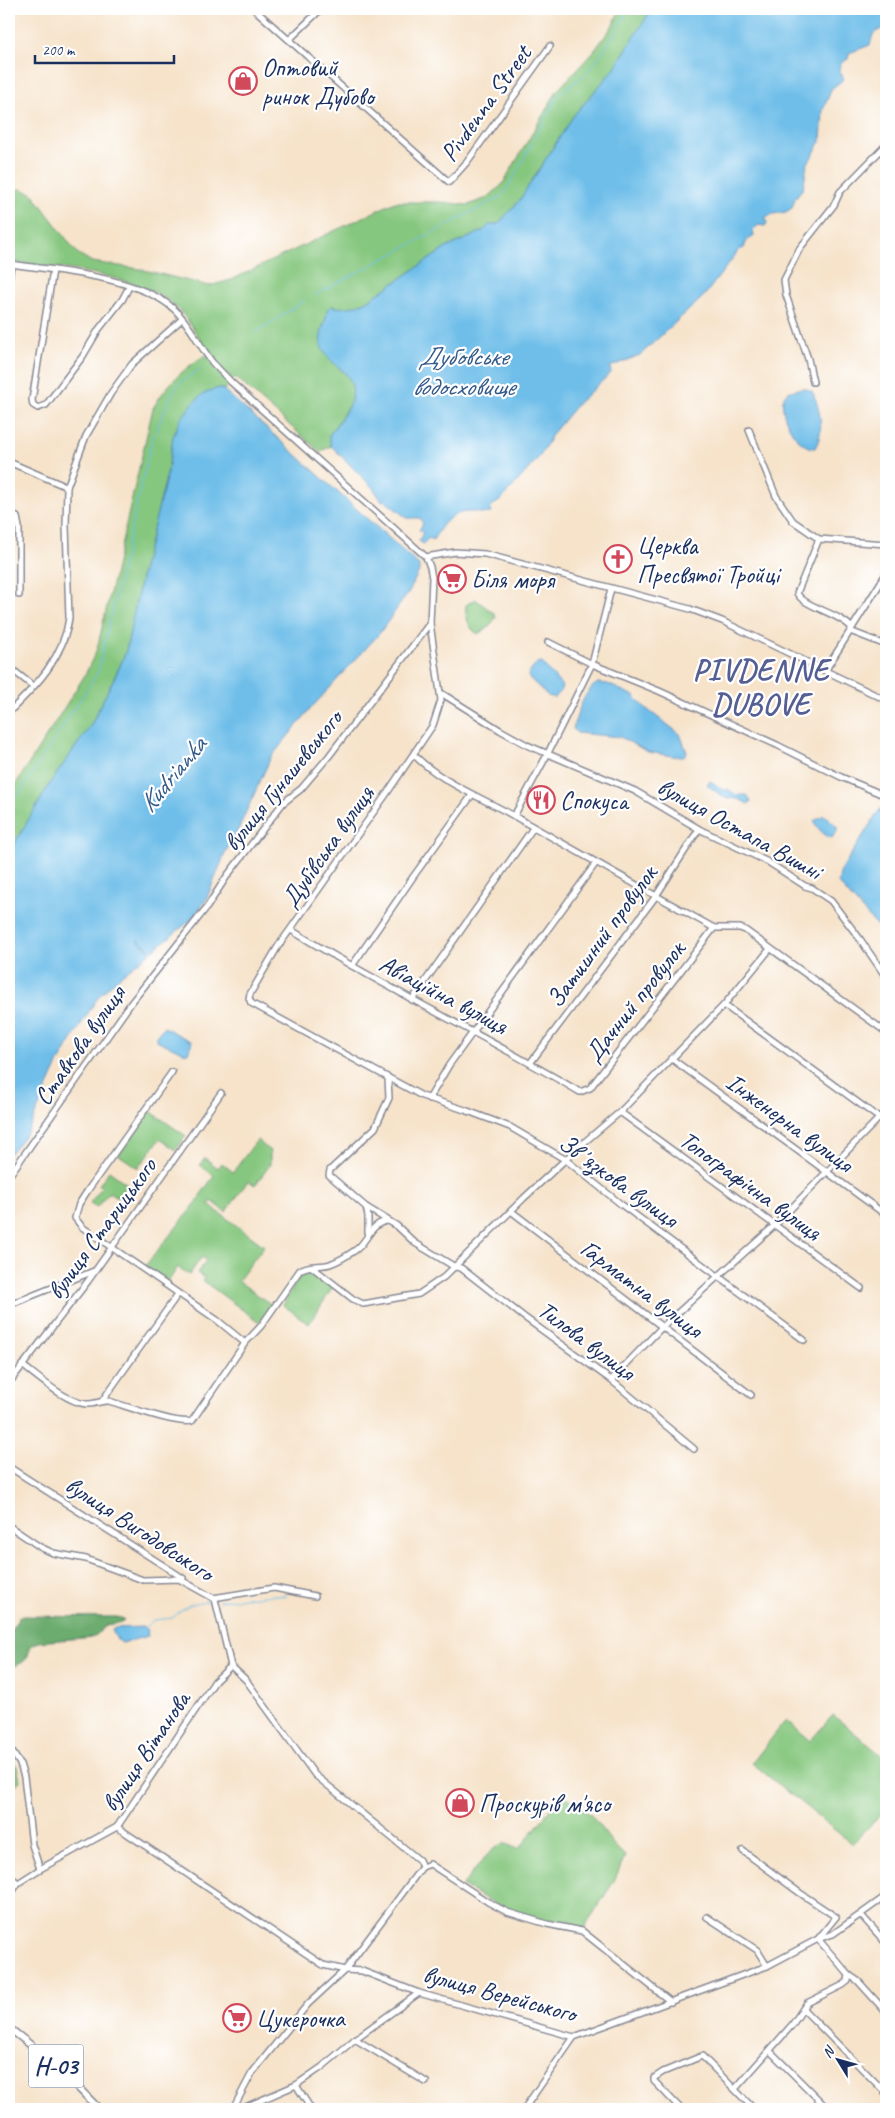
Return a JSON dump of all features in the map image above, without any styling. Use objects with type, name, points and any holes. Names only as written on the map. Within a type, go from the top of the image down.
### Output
[{"type":"main road","name":"Н-03","points":[[9,2028],[56,2065],[99,2109]]},
{"type":"street","points":[[254,9],[288,39],[321,9]]},
{"type":"street","name":"Pivdenna Street","points":[[288,39],[449,182],[467,162],[550,46]]},
{"type":"street","points":[[813,382],[808,359],[786,295],[784,280],[800,248],[834,206],[840,192],[886,145]]},
{"type":"street","points":[[9,280],[10,265],[53,270],[121,283],[163,300],[175,310],[212,362],[231,382],[426,557],[455,552],[485,554],[690,609],[722,621],[886,700]]},
{"type":"street","points":[[53,270],[32,400],[33,405],[38,408],[46,405],[78,363],[99,329],[130,287]]},
{"type":"street","points":[[9,712],[59,653],[68,632],[67,487],[86,436],[111,392],[132,364],[182,319]]},
{"type":"street","points":[[749,430],[776,496],[793,522],[819,539],[886,544]]},
{"type":"street","points":[[9,462],[67,487]]},
{"type":"street","points":[[9,514],[17,517],[20,526],[19,595]]},
{"type":"street","points":[[819,539],[797,594],[805,603],[837,616],[851,630],[886,645]]},
{"type":"street","name":"Дубівська вулиця","points":[[396,1082],[251,1004],[249,998],[277,948],[414,755],[433,725],[441,700],[441,693],[430,623],[432,578],[426,557]]},
{"type":"street","points":[[825,671],[885,577]]},
{"type":"street","points":[[514,816],[547,755],[592,664],[611,589]]},
{"type":"street","name":"вулиця Гунашевського","points":[[163,960],[207,907],[227,876],[283,803],[301,788],[330,756],[430,623]]},
{"type":"street","points":[[548,642],[592,664],[659,691],[777,745],[841,777],[886,796]]},
{"type":"street","points":[[9,667],[33,686]]},
{"type":"street","name":"вулиця Остапа Вишні","points":[[441,693],[500,730],[547,755],[635,792],[699,830],[782,870],[805,886],[812,888],[831,901],[886,977]]},
{"type":"street","points":[[414,755],[425,766],[472,795],[514,816],[596,864],[714,928],[740,928],[886,1032]]},
{"type":"street","points":[[352,966],[412,877],[472,795]]},
{"type":"street","points":[[412,1000],[533,828]]},
{"type":"street","name":"Затишний провулок","points":[[531,1062],[656,896],[699,830]]},
{"type":"street","points":[[429,1099],[473,1030],[596,864]]},
{"type":"street","name":"Дачний провулок","points":[[580,1092],[590,1088],[714,928]]},
{"type":"street","name":"Авіаційна вулиця","points":[[291,930],[412,1000],[473,1030],[531,1062],[580,1092]]},
{"type":"street","points":[[312,1267],[353,1299],[363,1304],[419,1294],[444,1277],[511,1211],[620,1112],[724,1005],[770,950]]},
{"type":"street","name":"Ставкова вулиця","points":[[9,1176],[163,960]]},
{"type":"street","points":[[724,1005],[886,1123]]},
{"type":"street","name":"Інженерна вулиця","points":[[672,1059],[886,1215]]},
{"type":"street","points":[[172,1072],[88,1190],[79,1204],[75,1218],[82,1227],[217,1320],[245,1343]]},
{"type":"street","name":"Тилова вулиця","points":[[388,1078],[389,1098],[375,1128],[330,1170],[329,1175],[366,1207],[397,1226],[415,1243],[454,1267],[460,1268],[612,1380],[694,1449]]},
{"type":"street","name":"Звʼязкова вулиця","points":[[396,1082],[429,1099],[510,1127],[566,1160],[622,1205],[804,1340]]},
{"type":"street","name":"вулиця Старицького","points":[[9,1384],[95,1271],[221,1093]]},
{"type":"street","name":"Топографічна вулиця","points":[[620,1112],[861,1288]]},
{"type":"street","points":[[612,1380],[662,1327],[774,1226],[886,1112]]},
{"type":"street","points":[[366,1207],[368,1233]]},
{"type":"street","name":"Гарматна вулиця","points":[[511,1211],[751,1395]]},
{"type":"street","points":[[22,1365],[79,1402],[92,1404],[102,1401],[186,1422],[192,1421],[245,1343],[261,1326],[300,1270],[306,1267],[330,1263],[356,1250],[363,1244],[368,1233],[378,1224],[388,1221]]},
{"type":"street","points":[[9,1305],[95,1271]]},
{"type":"street","points":[[83,1276],[88,1280]]},
{"type":"street","points":[[102,1401],[178,1294]]},
{"type":"street","name":"вулиця Вигодовського","points":[[9,1467],[215,1599],[274,1588],[316,1596]]},
{"type":"street","points":[[9,1526],[40,1547],[53,1552],[86,1559],[143,1580],[179,1579],[215,1599],[232,1666],[246,1680],[316,1774],[419,1860],[422,1867]]},
{"type":"street","points":[[172,1579],[175,1577],[174,1573]]},
{"type":"street","name":"вулиця Вітанова","points":[[9,1897],[18,1884],[40,1869],[117,1827],[215,1681],[232,1666]]},
{"type":"street","points":[[9,1747],[20,1764],[27,1787],[32,1845],[40,1869]]},
{"type":"street","name":"вулиця Верейського","points":[[117,1827],[323,1965],[345,1970],[362,1971],[419,1993],[574,2037],[767,1966],[818,1939],[833,1934],[886,1896]]},
{"type":"street","points":[[743,1851],[836,1917],[818,1939],[849,1976],[858,1981],[886,2012]]},
{"type":"street","points":[[233,2109],[252,2073],[295,2019],[308,2004],[345,1970],[422,1867],[430,1864],[488,1902],[507,1912],[547,1924],[582,1931],[670,2002]]},
{"type":"street","points":[[9,1876],[18,1884]]},
{"type":"street","points":[[861,1915],[886,1943]]},
{"type":"street","points":[[707,1917],[757,1950],[767,1966]]},
{"type":"street","points":[[734,2089],[801,2014],[807,2003],[843,1985],[848,1981],[849,1976]]},
{"type":"street","points":[[241,2109],[296,2085],[419,1993]]},
{"type":"street","points":[[803,2009],[886,2093]]},
{"type":"street","points":[[524,2109],[574,2037]]},
{"type":"street","points":[[356,2039],[426,2082]]},
{"type":"street","points":[[770,2050],[828,2109]]},
{"type":"street","points":[[681,2109],[654,2081],[654,2078],[663,2072],[702,2056],[754,2109]]},
{"type":"street","points":[[296,2085],[311,2109]]},
{"type":"street","points":[[883,2109],[886,2106]]},
{"type":"green space","points":[[621,9],[650,9],[614,69],[574,115],[519,201],[498,224],[489,225],[483,231],[446,248],[366,302],[344,308],[331,306],[323,326],[333,362],[350,378],[354,391],[351,402],[329,436],[331,446],[320,452],[235,377],[224,390],[218,388],[173,437],[168,471],[144,564],[126,651],[91,725],[49,785],[9,853],[9,795],[85,675],[97,649],[153,408],[164,391],[182,372],[205,355],[211,360],[192,326],[177,308],[162,297],[144,288],[98,274],[9,262],[9,190],[20,189],[32,193],[77,253],[92,262],[140,269],[209,286],[231,280],[395,202],[440,202],[468,205],[487,198],[502,185],[557,91],[594,51],[611,28]]},
{"type":"green space","points":[[475,599],[495,614],[496,617],[489,627],[478,634],[472,629],[466,613],[466,605]]},
{"type":"green space","points":[[150,1111],[186,1136],[176,1150],[160,1139],[138,1168],[119,1155]]},
{"type":"green space","points":[[257,1140],[270,1151],[270,1165],[255,1185],[248,1181],[226,1212],[212,1201],[209,1205],[264,1246],[238,1281],[272,1305],[259,1322],[203,1281],[205,1278],[197,1273],[206,1261],[202,1257],[189,1275],[178,1267],[168,1282],[145,1266],[200,1198],[214,1176],[200,1165],[205,1158],[218,1168],[222,1163],[233,1172]]},
{"type":"green space","points":[[109,1171],[127,1184],[118,1198],[109,1192],[97,1207],[90,1203],[102,1187],[99,1185]]},
{"type":"green space","points":[[307,1270],[333,1287],[309,1324],[283,1305],[301,1274]]},
{"type":"green space","points":[[20,1616],[118,1617],[124,1619],[122,1622],[107,1625],[94,1637],[39,1642],[32,1645],[27,1658],[9,1671],[9,1633]]},
{"type":"green space","points":[[833,1715],[886,1759],[886,1809],[852,1844],[752,1763],[786,1720],[810,1741]]},
{"type":"green space","points":[[9,1756],[17,1766],[20,1781],[9,1792]]},
{"type":"green space","points":[[567,1797],[591,1815],[613,1844],[625,1856],[614,1881],[582,1931],[522,1918],[462,1886],[493,1850],[499,1846],[504,1843],[520,1848],[555,1803],[561,1803]]},
{"type":"water","name":"Дубовське водосховище","points":[[650,9],[886,9],[886,26],[873,34],[870,45],[849,53],[848,59],[841,63],[839,70],[844,79],[832,88],[823,110],[821,141],[807,165],[803,188],[795,198],[792,208],[786,212],[773,214],[765,218],[767,223],[765,226],[758,225],[753,231],[754,236],[747,240],[744,248],[739,250],[704,296],[640,355],[610,367],[611,373],[578,403],[553,433],[540,456],[501,500],[489,508],[492,511],[491,513],[459,513],[445,523],[433,540],[429,538],[423,544],[419,541],[423,532],[419,530],[423,524],[420,518],[407,518],[384,500],[382,501],[373,488],[331,446],[329,436],[350,404],[352,387],[350,379],[329,358],[322,348],[321,333],[327,310],[331,306],[344,308],[366,302],[446,248],[483,231],[489,225],[498,224],[519,201],[574,115],[614,69]]},
{"type":"water","name":"Kudrianka","points":[[218,388],[224,390],[419,565],[419,571],[410,590],[379,634],[313,706],[271,757],[236,834],[226,851],[206,900],[191,920],[152,951],[137,939],[151,952],[99,996],[59,1062],[27,1133],[9,1154],[9,853],[49,785],[91,725],[120,666],[126,651],[144,564],[168,471],[173,437],[180,420],[194,402],[203,394]]},
{"type":"water","points":[[804,388],[812,391],[819,412],[821,427],[815,448],[807,447],[800,442],[793,434],[784,415],[784,397],[788,392]]},
{"type":"water","points":[[538,662],[542,663],[562,686],[555,698],[548,696],[528,677]]},
{"type":"water","points":[[598,683],[608,684],[634,696],[648,710],[680,734],[687,752],[686,755],[679,757],[648,752],[620,737],[577,733],[573,729],[582,703],[593,686]]},
{"type":"water","points":[[710,781],[725,791],[727,789],[737,795],[747,795],[751,802],[748,804],[739,799],[725,798],[707,785]]},
{"type":"water","points":[[880,809],[886,812],[886,936],[838,883],[841,870]]},
{"type":"water","points":[[824,815],[837,826],[837,830],[832,838],[821,831],[814,821]]},
{"type":"water","points":[[164,1027],[192,1042],[188,1053],[156,1040],[156,1036]]},
{"type":"water","points":[[144,1627],[147,1630],[148,1636],[122,1643],[116,1638],[112,1630],[115,1628]]},
{"type":"waterway","points":[[315,295],[500,197],[506,191],[556,99],[590,69],[628,9]]},
{"type":"waterway","points":[[255,333],[305,300]]},
{"type":"waterway","points":[[9,809],[98,672],[151,443],[173,391],[181,382],[201,368]]},
{"type":"waterway","points":[[219,1601],[272,1595],[287,1596]]},
{"type":"waterway","points":[[145,1627],[154,1620],[173,1618],[190,1605],[211,1601]]},
{"type":"place","name":"Оптовий ринок Дубово","points":[[243,81]]},
{"type":"place","name":"Церква Пресвятої Тройці","points":[[618,559]]},
{"type":"place","name":"Біля моря","points":[[452,579]]},
{"type":"place","name":"Спокуса","points":[[541,800]]},
{"type":"place","name":"Проскурів м'ясо","points":[[460,1803]]},
{"type":"place","name":"Цукерочка","points":[[237,2018]]},
{"type":"district","name":"PIVDENNE DUBOVE","points":[[761,687]]}]
